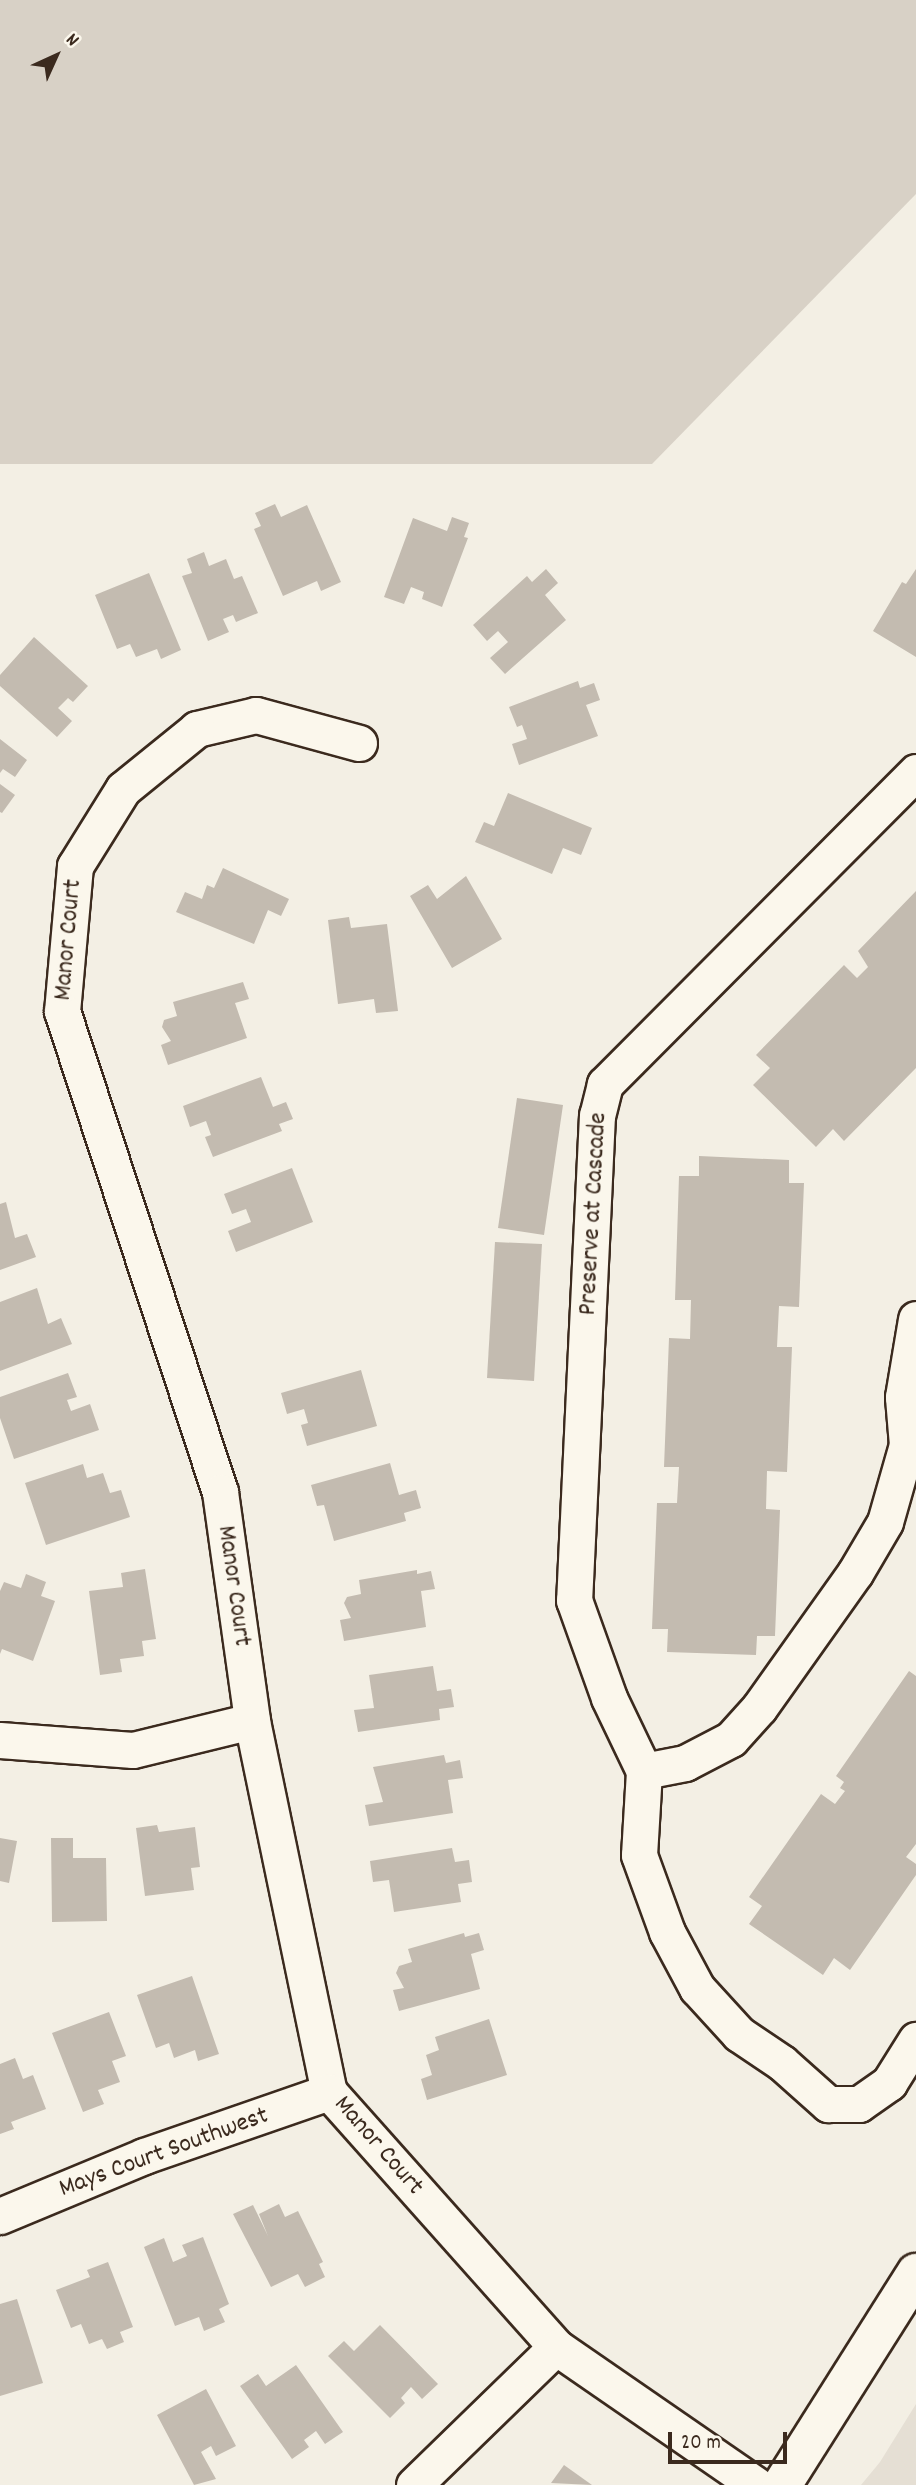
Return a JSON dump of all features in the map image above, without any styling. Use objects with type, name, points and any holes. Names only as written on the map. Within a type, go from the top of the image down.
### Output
[{"type":"street","name":"Manor Court","points":[[359,743],[256,715],[197,729],[123,789],[75,866],[62,1011],[220,1492],[252,1721],[329,2092],[556,2347],[755,2485]]},
{"type":"street","name":"Preserve at Cascade","points":[[916,772],[605,1084],[597,1115],[574,1600],[609,1698],[644,1771],[639,1855],[667,1932],[697,1988],[739,2034],[782,2063],[828,2104],[859,2104],[889,2083],[916,2040]]},
{"type":"street","points":[[644,1771],[685,1763],[731,1739],[760,1708],[855,1573],[885,1522],[907,1445],[903,1397],[916,1319]]},
{"type":"street","points":[[0,1740],[132,1750],[252,1721]]},
{"type":"street","name":"Mays Court Southwest","points":[[0,2216],[144,2156],[329,2092]]},
{"type":"street","points":[[782,2485],[916,2273]]},
{"type":"street","points":[[414,2485],[556,2347]]},
{"type":"shaded area","points":[[0,0],[916,0],[916,194],[652,464],[0,464]]},
{"type":"shaded area","points":[[916,2404],[916,2485],[861,2485],[880,2462]]},
{"type":"building","points":[[275,504],[281,517],[307,505],[341,582],[321,591],[317,581],[283,596],[254,529],[261,526],[255,513]]},
{"type":"building","points":[[452,517],[469,523],[464,537],[468,538],[442,607],[422,599],[424,592],[411,587],[404,604],[384,597],[413,518],[447,531]]},
{"type":"building","points":[[204,552],[209,566],[226,559],[234,579],[242,576],[258,613],[236,622],[233,615],[223,619],[229,632],[208,641],[182,576],[192,573],[187,559]]},
{"type":"building","points":[[546,569],[558,583],[545,595],[566,620],[505,674],[490,658],[508,642],[498,631],[487,641],[473,625],[527,576],[532,582]]},
{"type":"building","points":[[916,569],[916,657],[873,631],[902,582],[906,584]]},
{"type":"building","points":[[149,573],[181,650],[161,659],[157,649],[136,657],[130,644],[117,649],[95,595]]},
{"type":"building","points":[[34,637],[88,686],[73,702],[68,698],[58,708],[72,721],[57,737],[0,686],[0,675]]},
{"type":"building","points":[[578,681],[580,688],[594,683],[600,700],[586,705],[598,736],[519,765],[512,744],[527,739],[522,725],[517,727],[509,707]]},
{"type":"building","points":[[0,739],[27,760],[15,777],[3,769],[0,773]]},
{"type":"building","points":[[0,784],[15,795],[2,813],[0,812]]},
{"type":"building","points":[[508,793],[592,828],[581,855],[563,848],[552,874],[475,842],[484,822],[494,826]]},
{"type":"building","points":[[223,868],[289,899],[281,916],[268,910],[254,944],[176,912],[185,892],[202,899],[207,885],[214,888]]},
{"type":"building","points":[[466,876],[502,939],[452,968],[410,896],[428,885],[437,899]]},
{"type":"building","points":[[916,891],[916,1068],[844,1141],[833,1129],[816,1147],[753,1085],[770,1068],[756,1055],[844,965],[857,978],[868,967],[858,951]]},
{"type":"building","points":[[349,917],[351,928],[387,924],[398,1011],[376,1013],[374,999],[338,1004],[328,920]]},
{"type":"building","points":[[243,982],[249,999],[235,1003],[247,1038],[168,1065],[161,1045],[171,1041],[162,1027],[164,1020],[177,1016],[173,1002]]},
{"type":"building","points":[[261,1077],[273,1107],[286,1102],[293,1119],[279,1124],[282,1131],[213,1157],[205,1137],[211,1135],[206,1121],[190,1127],[183,1106]]},
{"type":"building","points":[[517,1098],[563,1105],[544,1235],[498,1228]]},
{"type":"building","points":[[699,1156],[789,1160],[789,1183],[804,1183],[799,1307],[779,1306],[777,1347],[792,1347],[787,1472],[767,1471],[766,1509],[780,1510],[775,1636],[757,1636],[756,1655],[667,1652],[668,1629],[652,1629],[657,1503],[677,1503],[679,1467],[664,1467],[669,1338],[690,1339],[691,1300],[675,1300],[679,1176],[699,1176]]},
{"type":"building","points":[[292,1168],[313,1222],[236,1252],[228,1231],[251,1222],[246,1209],[232,1214],[224,1194]]},
{"type":"building","points":[[6,1202],[15,1238],[27,1234],[36,1257],[0,1270],[0,1204]]},
{"type":"building","points":[[495,1242],[542,1244],[534,1381],[487,1378]]},
{"type":"building","points":[[37,1288],[48,1324],[61,1318],[72,1344],[0,1371],[0,1302]]},
{"type":"building","points":[[361,1370],[377,1426],[307,1446],[301,1425],[308,1423],[304,1409],[287,1414],[281,1393]]},
{"type":"building","points":[[68,1373],[77,1397],[67,1400],[71,1411],[90,1404],[99,1430],[14,1459],[0,1418],[0,1397]]},
{"type":"building","points":[[390,1463],[399,1495],[416,1490],[421,1508],[404,1513],[406,1521],[334,1541],[324,1505],[317,1506],[311,1485]]},
{"type":"building","points":[[83,1464],[87,1478],[103,1473],[110,1493],[121,1490],[130,1517],[46,1545],[25,1483]]},
{"type":"building","points":[[145,1569],[156,1639],[142,1641],[144,1656],[120,1659],[122,1672],[100,1675],[89,1591],[123,1587],[121,1573]]},
{"type":"building","points":[[417,1570],[417,1574],[431,1571],[435,1589],[421,1591],[426,1627],[344,1641],[340,1620],[351,1618],[344,1603],[347,1597],[361,1594],[359,1580]]},
{"type":"building","points":[[26,1574],[46,1582],[41,1596],[55,1601],[33,1661],[2,1649],[0,1654],[0,1591],[4,1582],[21,1588]]},
{"type":"building","points":[[433,1666],[437,1691],[451,1689],[454,1707],[439,1709],[440,1720],[358,1732],[354,1710],[374,1708],[369,1675]]},
{"type":"building","points":[[909,1671],[916,1676],[916,1844],[906,1857],[916,1864],[916,1875],[850,1970],[834,1958],[823,1975],[749,1924],[762,1906],[749,1897],[821,1794],[835,1804],[845,1791],[840,1788],[844,1782],[836,1776]]},
{"type":"building","points":[[444,1755],[446,1763],[460,1760],[463,1778],[448,1780],[453,1813],[369,1826],[365,1805],[383,1802],[373,1767]]},
{"type":"building","points":[[157,1825],[159,1832],[195,1827],[200,1867],[191,1868],[194,1890],[145,1896],[136,1828]]},
{"type":"building","points":[[0,1838],[17,1841],[9,1883],[0,1881]]},
{"type":"building","points":[[51,1838],[73,1838],[73,1858],[106,1858],[107,1921],[52,1922]]},
{"type":"building","points":[[452,1848],[455,1862],[469,1860],[472,1882],[458,1884],[461,1902],[394,1912],[389,1880],[373,1882],[370,1861]]},
{"type":"building","points":[[464,1933],[465,1937],[479,1933],[484,1950],[471,1954],[480,1989],[399,2011],[393,1990],[404,1988],[396,1973],[399,1966],[412,1962],[408,1949]]},
{"type":"building","points":[[192,1976],[219,2054],[198,2061],[195,2050],[174,2058],[169,2043],[156,2048],[137,1995]]},
{"type":"building","points":[[109,2012],[126,2056],[112,2061],[120,2082],[98,2090],[104,2104],[83,2112],[52,2033]]},
{"type":"building","points":[[489,2019],[507,2075],[427,2100],[421,2079],[432,2075],[426,2055],[439,2050],[435,2037]]},
{"type":"building","points":[[15,2058],[23,2079],[33,2075],[46,2109],[11,2122],[14,2129],[0,2134],[0,2064]]},
{"type":"building","points":[[279,2204],[285,2217],[298,2211],[323,2262],[319,2264],[325,2277],[305,2287],[298,2274],[271,2287],[233,2214],[253,2205],[268,2236],[259,2214]]},
{"type":"building","points":[[203,2237],[229,2304],[219,2309],[225,2322],[204,2331],[199,2317],[175,2326],[144,2247],[164,2238],[173,2262],[187,2256],[182,2245]]},
{"type":"building","points":[[108,2262],[133,2327],[120,2332],[124,2342],[107,2349],[102,2339],[89,2344],[81,2324],[71,2328],[56,2290],[90,2277],[87,2270]]},
{"type":"building","points":[[17,2299],[43,2383],[0,2396],[0,2304]]},
{"type":"building","points":[[380,2325],[438,2384],[422,2399],[411,2387],[401,2398],[405,2403],[390,2418],[328,2356],[344,2341],[354,2351]]},
{"type":"building","points":[[296,2365],[343,2432],[325,2444],[316,2431],[304,2440],[309,2447],[292,2459],[240,2386],[258,2374],[266,2386]]},
{"type":"building","points":[[206,2389],[236,2446],[216,2456],[211,2446],[201,2452],[216,2479],[194,2485],[157,2415]]},
{"type":"building","points":[[564,2465],[592,2485],[551,2483]]}]
